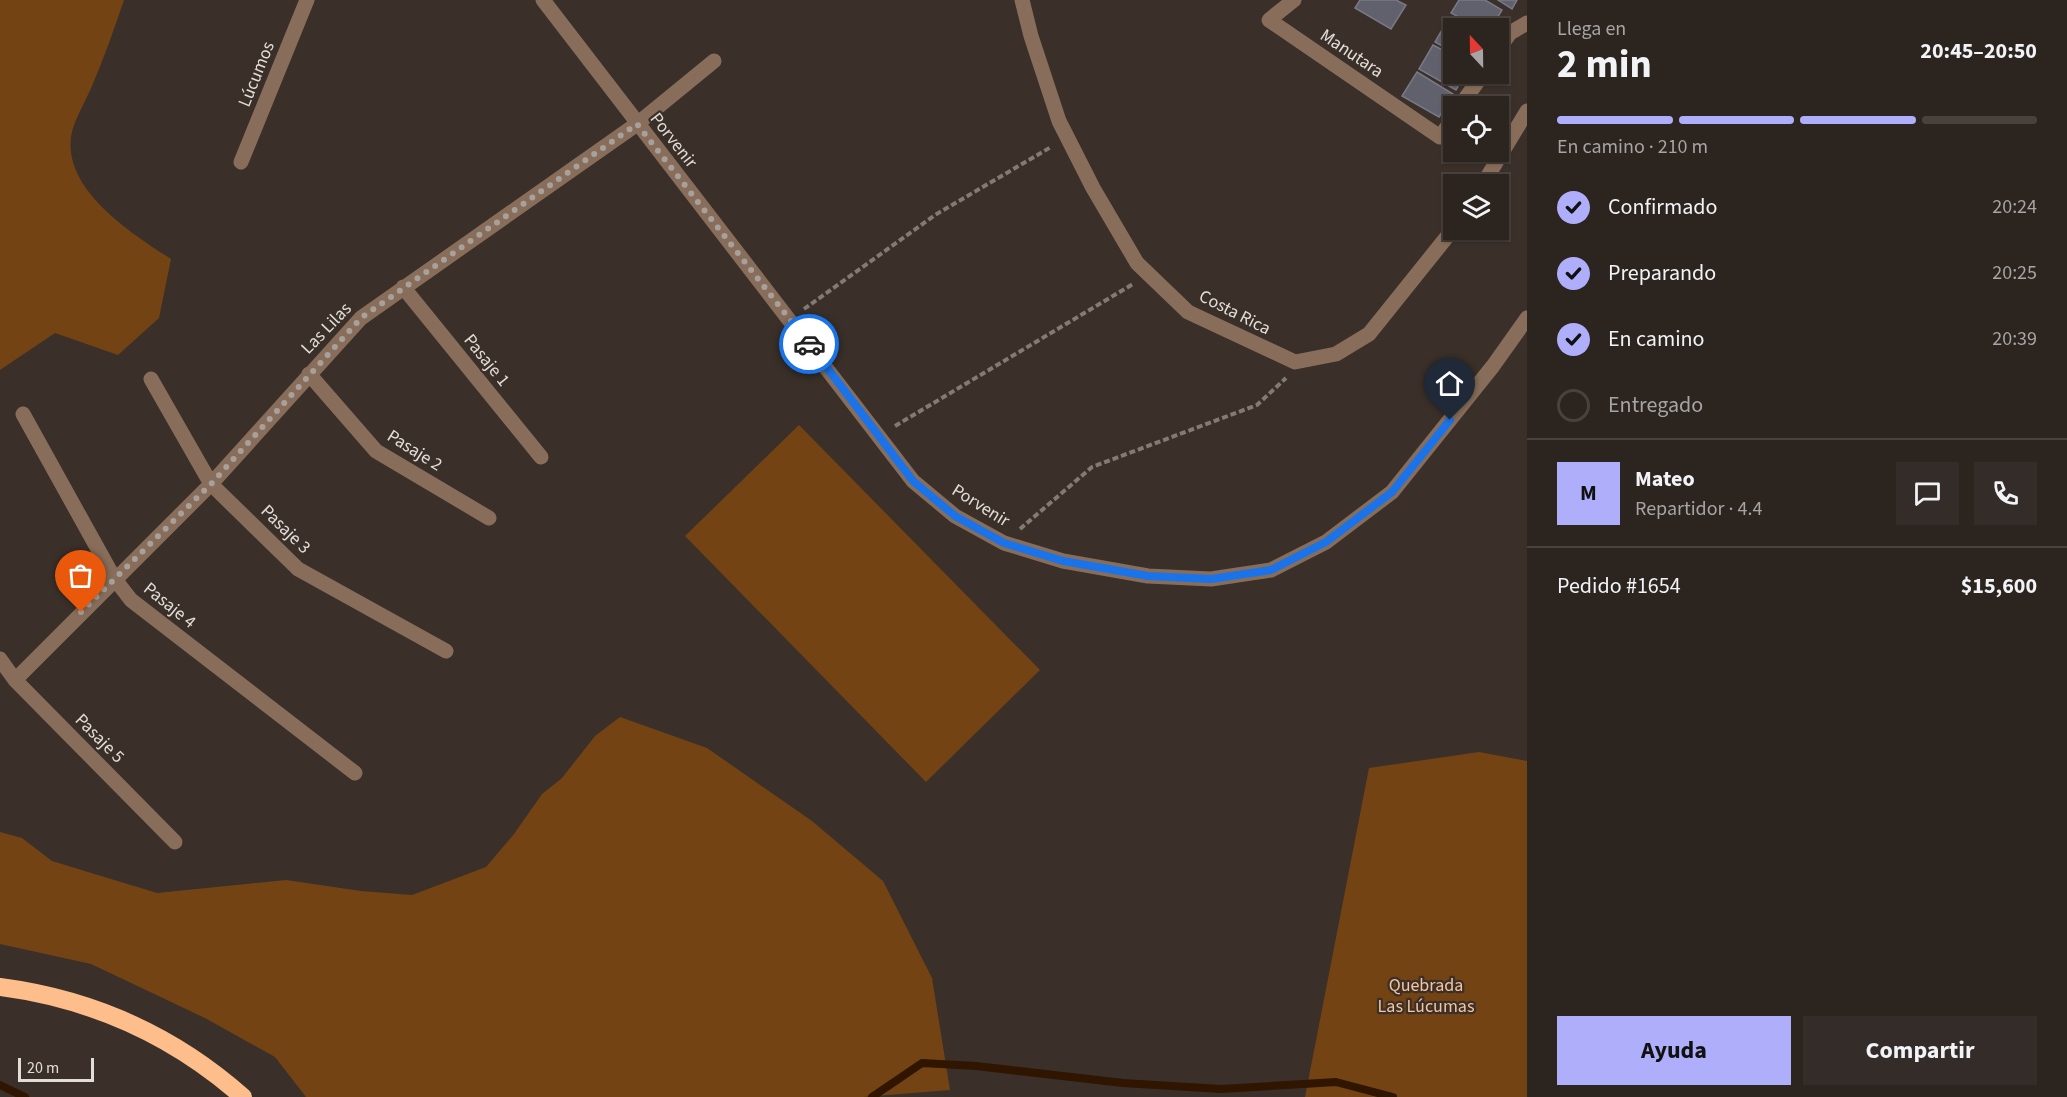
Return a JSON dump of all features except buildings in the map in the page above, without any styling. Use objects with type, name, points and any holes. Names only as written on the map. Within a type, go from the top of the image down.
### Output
[{"type":"highway","points":[[0,987],[64,999],[130,1022],[192,1057],[243,1097]]},
{"type":"street","name":"Lúcumos","points":[[241,162],[307,0]]},
{"type":"street","name":"Porvenir","points":[[543,0],[913,481],[955,516],[1004,543],[1063,561],[1148,576],[1211,579],[1271,570],[1326,542],[1392,492],[1493,366],[1527,318]]},
{"type":"street","name":"Costa Rica","points":[[1022,0],[1031,36],[1059,121],[1093,188],[1137,263],[1188,312],[1295,362],[1336,354],[1369,334],[1444,240]]},
{"type":"street","name":"Manutara","points":[[1294,0],[1269,20],[1440,137],[1443,133]]},
{"type":"street","points":[[1509,34],[1527,23]]},
{"type":"street","name":"Las Lilas","points":[[15,680],[114,578],[211,484],[361,318],[637,124],[714,61]]},
{"type":"street","points":[[1489,174],[1527,111]]},
{"type":"street","name":"Pasaje 1","points":[[403,287],[541,457]]},
{"type":"street","name":"Pasaje 2","points":[[309,374],[376,451],[489,518]]},
{"type":"street","name":"Pasaje 3","points":[[151,379],[211,484],[298,569],[447,651]]},
{"type":"street","name":"Pasaje 4","points":[[23,414],[114,578],[131,600],[355,773]]},
{"type":"street","name":"Pasaje 5","points":[[0,659],[15,680],[175,842]]},
{"type":"path","points":[[790,319],[935,214],[1067,137]]},
{"type":"path","points":[[878,437],[1149,274]]},
{"type":"path","points":[[1004,543],[1092,467],[1257,405],[1307,360]]},
{"type":"green space","points":[[0,0],[124,0],[109,43],[74,124],[71,137],[72,157],[78,175],[104,209],[138,237],[171,259],[159,318],[118,355],[55,333],[0,370]]},
{"type":"green space","points":[[799,425],[1040,670],[926,782],[685,536]]},
{"type":"green space","points":[[620,717],[707,748],[812,821],[883,881],[932,978],[950,1090],[863,1097],[306,1097],[275,1057],[205,1018],[91,964],[0,944],[0,832],[22,838],[52,861],[157,893],[286,880],[361,891],[412,895],[486,867],[514,834],[542,794],[562,778],[595,736]]},
{"type":"green space","name":"Quebrada Las Lúcumas","points":[[1479,752],[1527,761],[1527,1097],[1305,1097],[1369,768]]},
{"type":"waterway","points":[[872,1097],[922,1063],[976,1066],[1123,1083],[1221,1089],[1336,1082],[1393,1097]]},
{"type":"waterway","points":[[0,1085],[25,1097]]},
{"type":"way so far","points":[[81,612],[211,484],[361,318],[637,124],[809,344]]},
{"type":"route","points":[[809,344],[913,481],[955,516],[1004,543],[1063,561],[1148,576],[1211,579],[1271,570],[1326,542],[1392,492],[1450,420]]}]
